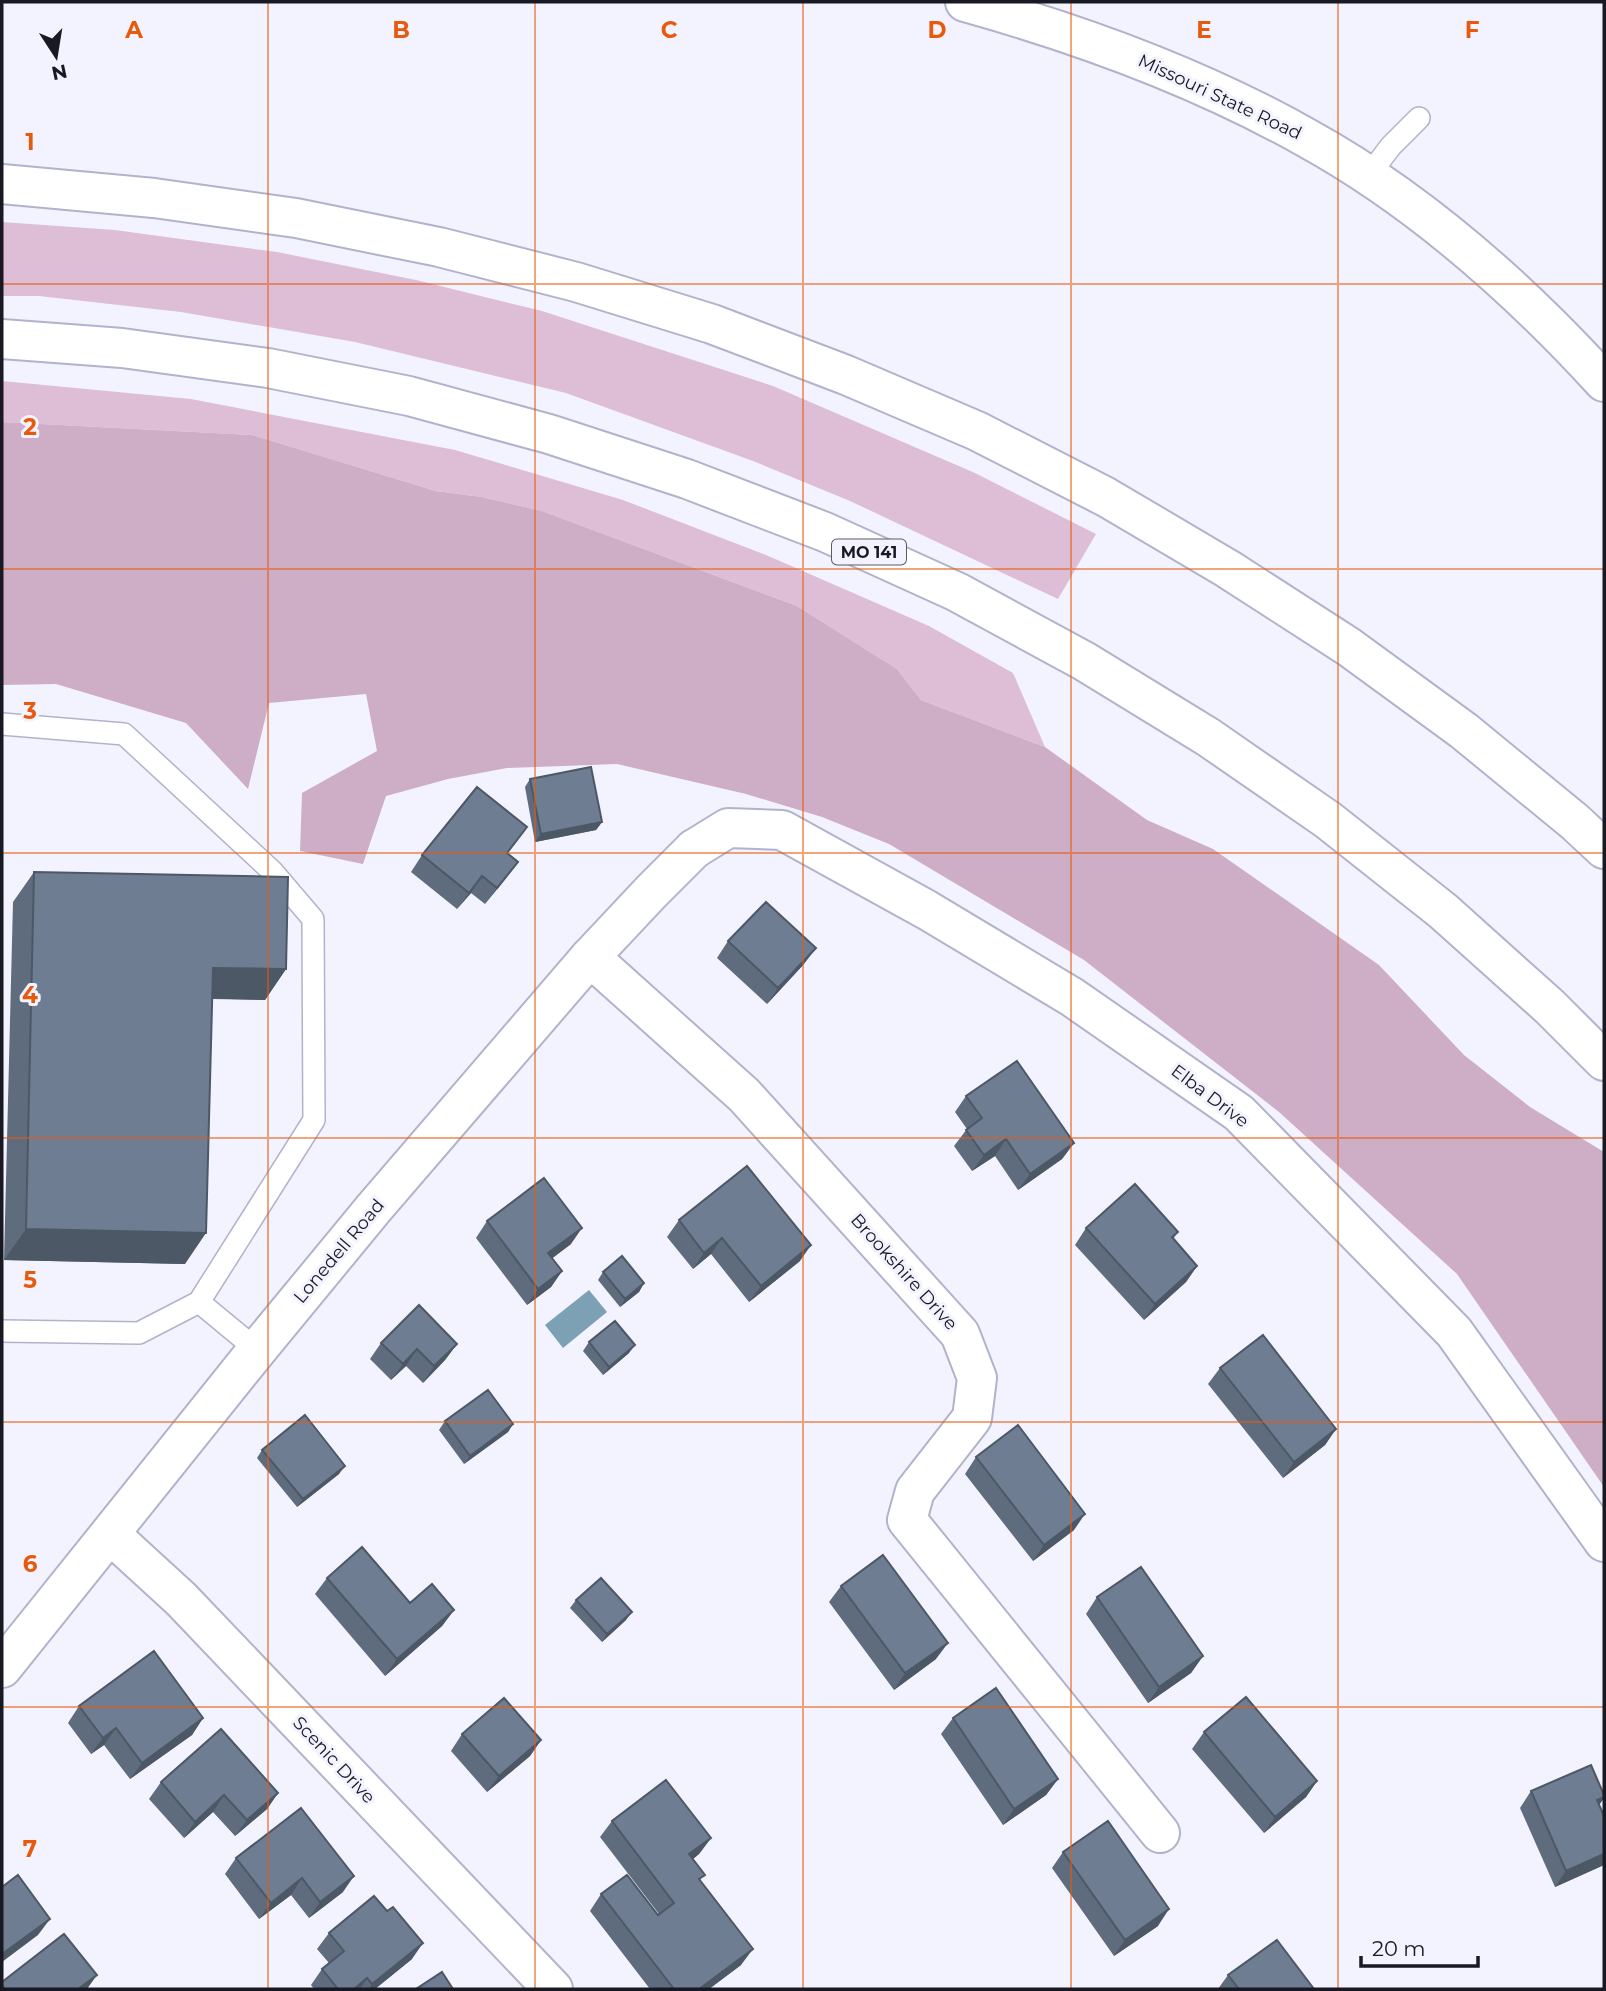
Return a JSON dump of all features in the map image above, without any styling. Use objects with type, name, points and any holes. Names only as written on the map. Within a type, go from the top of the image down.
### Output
[{"type":"main road","name":"Missouri State Road","points":[[965,2],[1056,29],[1137,58],[1242,103],[1307,138],[1410,205],[1484,264],[1553,328],[1604,382]]},
{"type":"main road","points":[[2,184],[154,198],[283,216],[439,247],[576,282],[712,324],[846,375],[976,431],[1106,497],[1228,569],[1349,647],[1453,724],[1575,822],[1604,849]]},
{"type":"main road","name":"MO 141","points":[[2,339],[122,348],[268,368],[409,396],[549,434],[624,458],[825,532],[968,599],[1084,661],[1208,737],[1328,820],[1443,911],[1550,1007],[1604,1061]]},
{"type":"main road","name":"Elba Drive","points":[[694,849],[728,828],[782,830],[927,910],[1072,997],[1239,1113],[1454,1332],[1604,1542]]},
{"type":"main road","name":"Lonedell Road","points":[[7,1652],[110,1534],[399,1178],[590,957],[694,849]]},
{"type":"main road","name":"Brookshire Drive","points":[[590,957],[744,1095],[960,1334],[977,1378],[972,1418],[915,1491],[907,1520],[1160,1833]]},
{"type":"main road","name":"Scenic Drive","points":[[110,1534],[181,1599],[553,1989]]},
{"type":"lane","points":[[1368,176],[1391,146],[1419,118]]},
{"type":"lane","points":[[2,724],[124,734],[273,872],[313,919],[314,1120],[200,1302],[139,1333],[2,1331]]},
{"type":"lane","points":[[200,1302],[257,1350]]},
{"type":"shaded area","points":[[2,222],[115,230],[277,252],[416,280],[542,311],[773,386],[975,473],[1096,534],[1058,599],[850,501],[753,461],[566,393],[355,342],[181,312],[39,296],[2,296]]},
{"type":"shaded area","points":[[2,381],[191,399],[455,450],[623,500],[766,555],[929,626],[1013,673],[1045,747],[921,700],[897,669],[797,606],[542,511],[482,497],[436,491],[252,435],[2,422]]},
{"type":"shaded area","points":[[2,422],[252,435],[436,491],[482,497],[542,511],[797,606],[897,669],[921,700],[1045,747],[1147,820],[1213,849],[1379,965],[1464,1055],[1530,1107],[1604,1152],[1604,1487],[1457,1274],[1279,1112],[1084,960],[889,844],[822,817],[746,794],[617,764],[507,768],[448,779],[386,796],[363,864],[300,851],[302,793],[377,751],[366,694],[269,703],[248,789],[186,723],[56,684],[2,685]]},
{"type":"water","points":[[589,1290],[607,1312],[563,1348],[545,1325]]},
{"type":"building","points":[[591,767],[602,822],[541,834],[530,779]]},
{"type":"building","points":[[477,787],[527,827],[507,853],[518,862],[497,888],[482,876],[469,893],[422,855]]},
{"type":"building","points":[[34,872],[288,877],[286,969],[213,968],[206,1233],[26,1229]]},
{"type":"building","points":[[766,902],[816,948],[778,988],[728,941]]},
{"type":"building","points":[[1017,1061],[1074,1143],[1030,1174],[1006,1139],[984,1155],[966,1130],[982,1118],[966,1096]]},
{"type":"building","points":[[747,1166],[811,1245],[761,1286],[722,1238],[704,1253],[679,1220]]},
{"type":"building","points":[[544,1178],[582,1228],[548,1253],[562,1271],[538,1289],[487,1221]]},
{"type":"building","points":[[1135,1184],[1178,1232],[1172,1237],[1197,1266],[1155,1304],[1086,1228]]},
{"type":"building","points":[[622,1256],[644,1283],[625,1299],[603,1272]]},
{"type":"building","points":[[419,1305],[457,1344],[434,1366],[417,1349],[403,1364],[381,1343]]},
{"type":"building","points":[[615,1321],[635,1345],[609,1367],[589,1342]]},
{"type":"building","points":[[1263,1335],[1336,1429],[1294,1462],[1220,1368]]},
{"type":"building","points":[[488,1390],[513,1424],[470,1456],[445,1421]]},
{"type":"building","points":[[305,1415],[345,1466],[303,1499],[262,1450]]},
{"type":"building","points":[[1018,1425],[1085,1514],[1044,1545],[976,1457]]},
{"type":"building","points":[[362,1547],[410,1603],[432,1584],[454,1610],[397,1659],[327,1578]]},
{"type":"building","points":[[883,1555],[948,1643],[905,1673],[841,1586]]},
{"type":"building","points":[[1141,1567],[1203,1656],[1159,1687],[1097,1597]]},
{"type":"building","points":[[601,1578],[632,1612],[607,1634],[576,1600]]},
{"type":"building","points":[[154,1651],[203,1718],[142,1763],[116,1728],[103,1738],[79,1706]]},
{"type":"building","points":[[996,1688],[1058,1779],[1014,1809],[953,1718]]},
{"type":"building","points":[[1246,1697],[1317,1781],[1275,1817],[1204,1732]]},
{"type":"building","points":[[504,1698],[541,1740],[499,1776],[462,1734]]},
{"type":"building","points":[[221,1729],[278,1793],[247,1820],[224,1795],[195,1822],[161,1782]]},
{"type":"building","points":[[1591,1765],[1604,1795],[1597,1800],[1604,1816],[1604,1854],[1566,1871],[1531,1791]]},
{"type":"building","points":[[666,1780],[711,1838],[689,1854],[705,1875],[699,1879],[753,1949],[699,1989],[674,1989],[601,1894],[627,1875],[658,1915],[674,1903],[612,1821]]},
{"type":"building","points":[[301,1808],[354,1876],[320,1902],[302,1878],[271,1903],[236,1858]]},
{"type":"building","points":[[1108,1821],[1169,1909],[1125,1940],[1063,1852]]},
{"type":"building","points":[[18,1875],[50,1919],[2,1954],[2,1887]]},
{"type":"building","points":[[374,1896],[387,1911],[393,1907],[423,1943],[372,1984],[367,1978],[354,1989],[338,1989],[322,1969],[344,1951],[329,1933]]},
{"type":"building","points":[[64,1934],[97,1975],[78,1989],[5,1989],[2,1982]]},
{"type":"building","points":[[1277,1940],[1314,1989],[1239,1989],[1228,1975]]},
{"type":"building","points":[[442,1972],[453,1989],[416,1989]]}]
